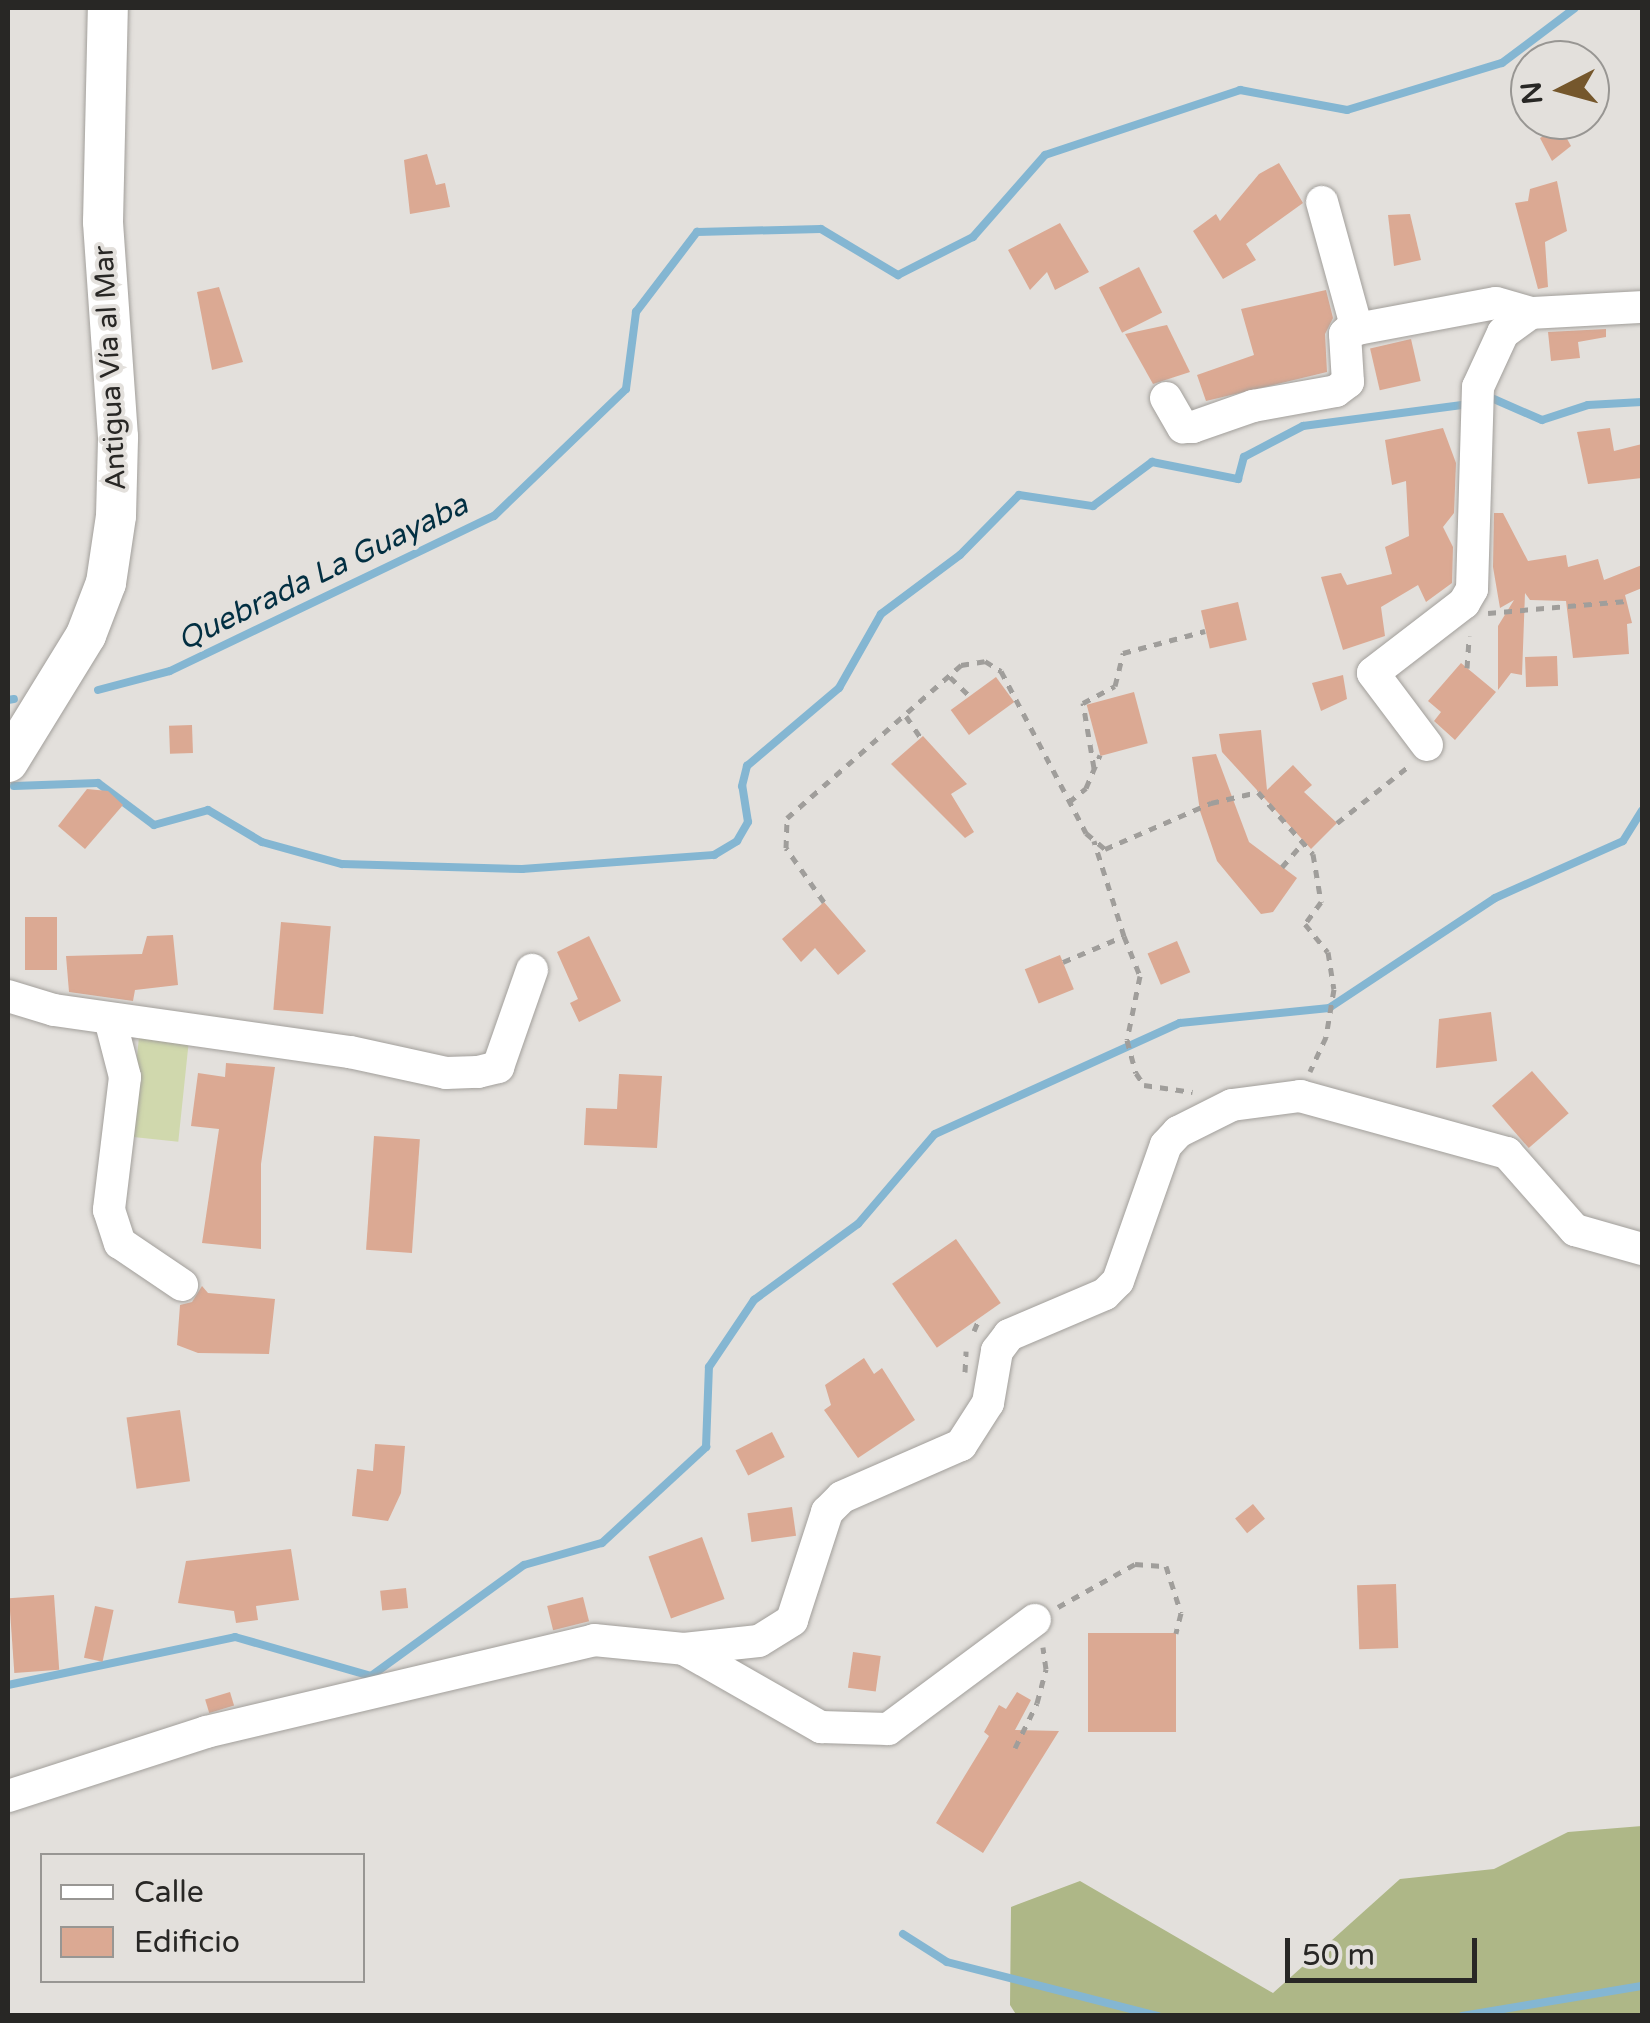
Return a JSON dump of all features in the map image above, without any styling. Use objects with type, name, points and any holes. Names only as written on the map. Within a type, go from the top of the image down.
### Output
[{"type":"main road","name":"Antigua Vía al Mar","points":[[8,762],[86,635],[106,583],[116,516],[118,436],[103,222],[108,8]]},
{"type":"street","points":[[1322,202],[1354,326]]},
{"type":"street","points":[[1354,326],[1370,330],[1496,304],[1531,312],[1642,307]]},
{"type":"street","points":[[1427,745],[1372,673],[1464,603],[1472,588],[1478,387],[1503,333],[1531,312]]},
{"type":"street","points":[[1166,398],[1183,428],[1253,406],[1336,391],[1348,382],[1345,334],[1354,326]]},
{"type":"street","points":[[8,996],[110,1019],[350,1052],[446,1073],[478,1072],[498,1068],[532,970]]},
{"type":"street","points":[[110,1019],[125,1077],[109,1210],[120,1242],[182,1285]]},
{"type":"street","points":[[8,1796],[164,1744],[480,1662],[594,1640],[684,1649],[758,1641],[792,1620],[827,1512],[842,1497],[960,1445],[988,1403],[997,1351],[1009,1335],[1105,1294],[1127,1259],[1166,1146],[1196,1122],[1244,1101],[1300,1096],[1507,1153],[1575,1230],[1642,1249]]},
{"type":"street","points":[[684,1649],[821,1727],[865,1732],[908,1720],[1034,1620]]},
{"type":"path","points":[[1482,614],[1626,600]]},
{"type":"path","points":[[1094,768],[1083,703],[1115,686],[1124,653],[1206,631]]},
{"type":"path","points":[[824,902],[786,848],[787,818],[974,658],[1001,671],[1069,802],[1094,841],[1140,976],[1127,1040],[1136,1073],[1160,1090],[1244,1101]]},
{"type":"path","points":[[949,676],[970,696]]},
{"type":"path","points":[[906,716],[921,738]]},
{"type":"path","points":[[1338,823],[1427,745]]},
{"type":"path","points":[[1069,802],[1086,788],[1100,755]]},
{"type":"path","points":[[1094,841],[1105,850],[1211,803],[1258,792],[1313,854],[1321,902],[1305,924],[1328,952],[1334,989],[1326,1037],[1300,1096]]},
{"type":"path","points":[[1282,867],[1303,843]]},
{"type":"path","points":[[1063,962],[1124,936]]},
{"type":"path","points":[[1015,1748],[1046,1670],[1034,1620],[1135,1564],[1166,1566],[1181,1613],[1176,1633]]},
{"type":"green space","points":[[139,1037],[189,1042],[178,1142],[129,1136]]},
{"type":"green space","points":[[1642,1826],[1642,2015],[1017,2016],[1010,2005],[1011,1907],[1080,1881],[1273,1993],[1400,1879],[1494,1869],[1568,1832]]},
{"type":"building","points":[[1541,140],[1568,140],[1571,146],[1552,161]]},
{"type":"building","points":[[427,154],[436,185],[445,183],[450,207],[410,214],[404,160]]},
{"type":"building","points":[[1279,163],[1303,203],[1246,244],[1256,260],[1223,279],[1193,231],[1216,214],[1220,221],[1259,174]]},
{"type":"building","points":[[1557,181],[1567,231],[1545,242],[1548,287],[1538,289],[1515,203],[1528,201],[1530,189]]},
{"type":"building","points":[[1410,214],[1421,260],[1394,266],[1388,215]]},
{"type":"building","points":[[1060,223],[1089,272],[1055,290],[1047,272],[1030,290],[1008,250]]},
{"type":"building","points":[[1139,267],[1162,312],[1122,333],[1099,287]]},
{"type":"building","points":[[219,287],[243,362],[212,370],[197,292]]},
{"type":"building","points":[[1326,290],[1333,318],[1325,334],[1327,372],[1206,401],[1197,375],[1254,355],[1241,309]]},
{"type":"building","points":[[1167,325],[1190,372],[1153,384],[1125,334]]},
{"type":"building","points":[[1606,329],[1606,337],[1578,342],[1580,358],[1551,361],[1548,332]]},
{"type":"building","points":[[1411,339],[1421,381],[1380,390],[1370,348]]},
{"type":"building","points":[[1443,428],[1456,463],[1454,513],[1443,527],[1453,547],[1452,583],[1426,602],[1418,585],[1381,607],[1385,636],[1343,650],[1321,577],[1341,573],[1347,585],[1392,574],[1385,547],[1409,536],[1406,481],[1392,485],[1385,440]]},
{"type":"building","points":[[1610,428],[1614,451],[1642,444],[1642,478],[1588,484],[1577,432]]},
{"type":"building","points":[[1494,513],[1503,513],[1528,561],[1566,555],[1568,567],[1598,559],[1604,580],[1642,565],[1642,588],[1625,595],[1632,623],[1627,624],[1629,654],[1573,658],[1566,601],[1530,600],[1525,593],[1522,675],[1511,673],[1498,690],[1498,626],[1514,600],[1500,608],[1493,567]]},
{"type":"building","points":[[1238,602],[1247,640],[1210,649],[1201,611]]},
{"type":"building","points":[[1557,656],[1558,686],[1526,687],[1525,657]]},
{"type":"building","points":[[1461,663],[1496,692],[1455,740],[1434,721],[1441,712],[1428,701]]},
{"type":"building","points":[[1343,675],[1347,699],[1321,711],[1312,683]]},
{"type":"building","points":[[996,677],[1014,702],[969,735],[951,710]]},
{"type":"building","points":[[1134,692],[1148,743],[1100,756],[1087,705]]},
{"type":"building","points":[[192,725],[193,753],[170,754],[169,726]]},
{"type":"building","points":[[1261,730],[1267,790],[1293,765],[1312,785],[1304,792],[1337,823],[1311,849],[1222,752],[1219,734]]},
{"type":"building","points":[[923,736],[967,784],[951,794],[974,832],[965,838],[891,764]]},
{"type":"building","points":[[1216,754],[1249,842],[1297,878],[1273,912],[1261,914],[1217,861],[1200,811],[1192,757]]},
{"type":"building","points":[[87,789],[108,791],[123,805],[85,849],[58,826]]},
{"type":"building","points":[[824,902],[866,951],[838,975],[815,948],[801,962],[782,939]]},
{"type":"building","points":[[25,917],[57,917],[57,970],[25,970]]},
{"type":"building","points":[[281,922],[331,926],[323,1014],[273,1010]]},
{"type":"building","points":[[173,935],[178,985],[135,990],[133,1001],[69,992],[66,956],[142,954],[147,936]]},
{"type":"building","points":[[589,936],[621,1001],[579,1022],[570,1003],[578,999],[557,952]]},
{"type":"building","points":[[1177,941],[1190,972],[1161,985],[1148,954]]},
{"type":"building","points":[[1060,955],[1074,989],[1039,1004],[1025,969]]},
{"type":"building","points":[[1491,1012],[1497,1061],[1436,1068],[1439,1019]]},
{"type":"building","points":[[226,1063],[275,1067],[261,1164],[261,1249],[202,1243],[219,1129],[191,1126],[198,1073],[225,1077]]},
{"type":"building","points":[[1532,1071],[1569,1113],[1529,1148],[1492,1106]]},
{"type":"building","points":[[619,1074],[662,1076],[657,1148],[584,1145],[586,1108],[617,1109]]},
{"type":"building","points":[[374,1136],[420,1139],[412,1253],[366,1250]]},
{"type":"building","points":[[956,1239],[1001,1303],[937,1348],[892,1284]]},
{"type":"building","points":[[202,1286],[208,1293],[275,1299],[269,1354],[198,1353],[177,1345],[180,1305],[192,1302]]},
{"type":"building","points":[[864,1358],[874,1374],[882,1368],[915,1420],[858,1458],[824,1410],[831,1405],[825,1385]]},
{"type":"building","points":[[180,1410],[190,1481],[137,1489],[127,1418]]},
{"type":"building","points":[[772,1432],[785,1457],[748,1476],[735,1451]]},
{"type":"building","points":[[375,1444],[405,1446],[401,1493],[388,1521],[352,1516],[357,1469],[373,1471]]},
{"type":"building","points":[[1253,1504],[1265,1519],[1247,1533],[1235,1518]]},
{"type":"building","points":[[792,1507],[796,1536],[751,1542],[747,1513]]},
{"type":"building","points":[[702,1537],[725,1599],[671,1619],[648,1556]]},
{"type":"building","points":[[291,1549],[299,1600],[256,1606],[258,1620],[236,1623],[234,1611],[178,1603],[186,1561]]},
{"type":"building","points":[[1396,1584],[1398,1648],[1359,1649],[1357,1585]]},
{"type":"building","points":[[406,1588],[408,1608],[382,1611],[380,1591]]},
{"type":"building","points":[[54,1595],[59,1670],[14,1673],[9,1598]]},
{"type":"building","points":[[583,1597],[589,1621],[553,1630],[547,1606]]},
{"type":"building","points":[[95,1606],[114,1610],[103,1662],[84,1658]]},
{"type":"building","points":[[1088,1633],[1176,1633],[1176,1732],[1088,1732]]},
{"type":"building","points":[[853,1652],[881,1656],[876,1692],[848,1688]]},
{"type":"building","points":[[230,1692],[234,1705],[209,1713],[205,1700]]},
{"type":"building","points":[[1017,1692],[1031,1700],[1015,1730],[1059,1731],[983,1853],[936,1823],[989,1736],[984,1732],[999,1705],[1006,1709]]},
{"type":"waterway","name":"Quebrada La Guayaba","points":[[98,690],[170,671],[494,516],[626,389],[636,312],[697,232],[821,229],[898,275],[973,237],[1045,155],[1240,90],[1347,110],[1502,63],[1575,8]]},
{"type":"waterway","points":[[1487,396],[1542,420],[1588,405],[1642,402]]},
{"type":"waterway","points":[[14,786],[98,783],[154,825],[208,810],[262,842],[342,864],[522,869],[714,855],[737,841],[748,822],[742,786],[747,766],[839,688],[881,614],[960,555],[1019,495],[1093,506],[1152,462],[1238,479],[1244,457],[1303,426],[1470,404]]},
{"type":"waterway","name":"Quebrada La Guayaba","points":[[8,700],[14,699]]},
{"type":"waterway","points":[[8,1685],[235,1637],[371,1676],[524,1565],[602,1543],[706,1447],[709,1367],[754,1300],[858,1224],[935,1134],[1180,1023],[1329,1008],[1495,898],[1623,841],[1642,810]]},
{"type":"waterway","points":[[903,1934],[947,1962],[1158,2016]]},
{"type":"waterway","points":[[1462,2016],[1642,1986]]}]
